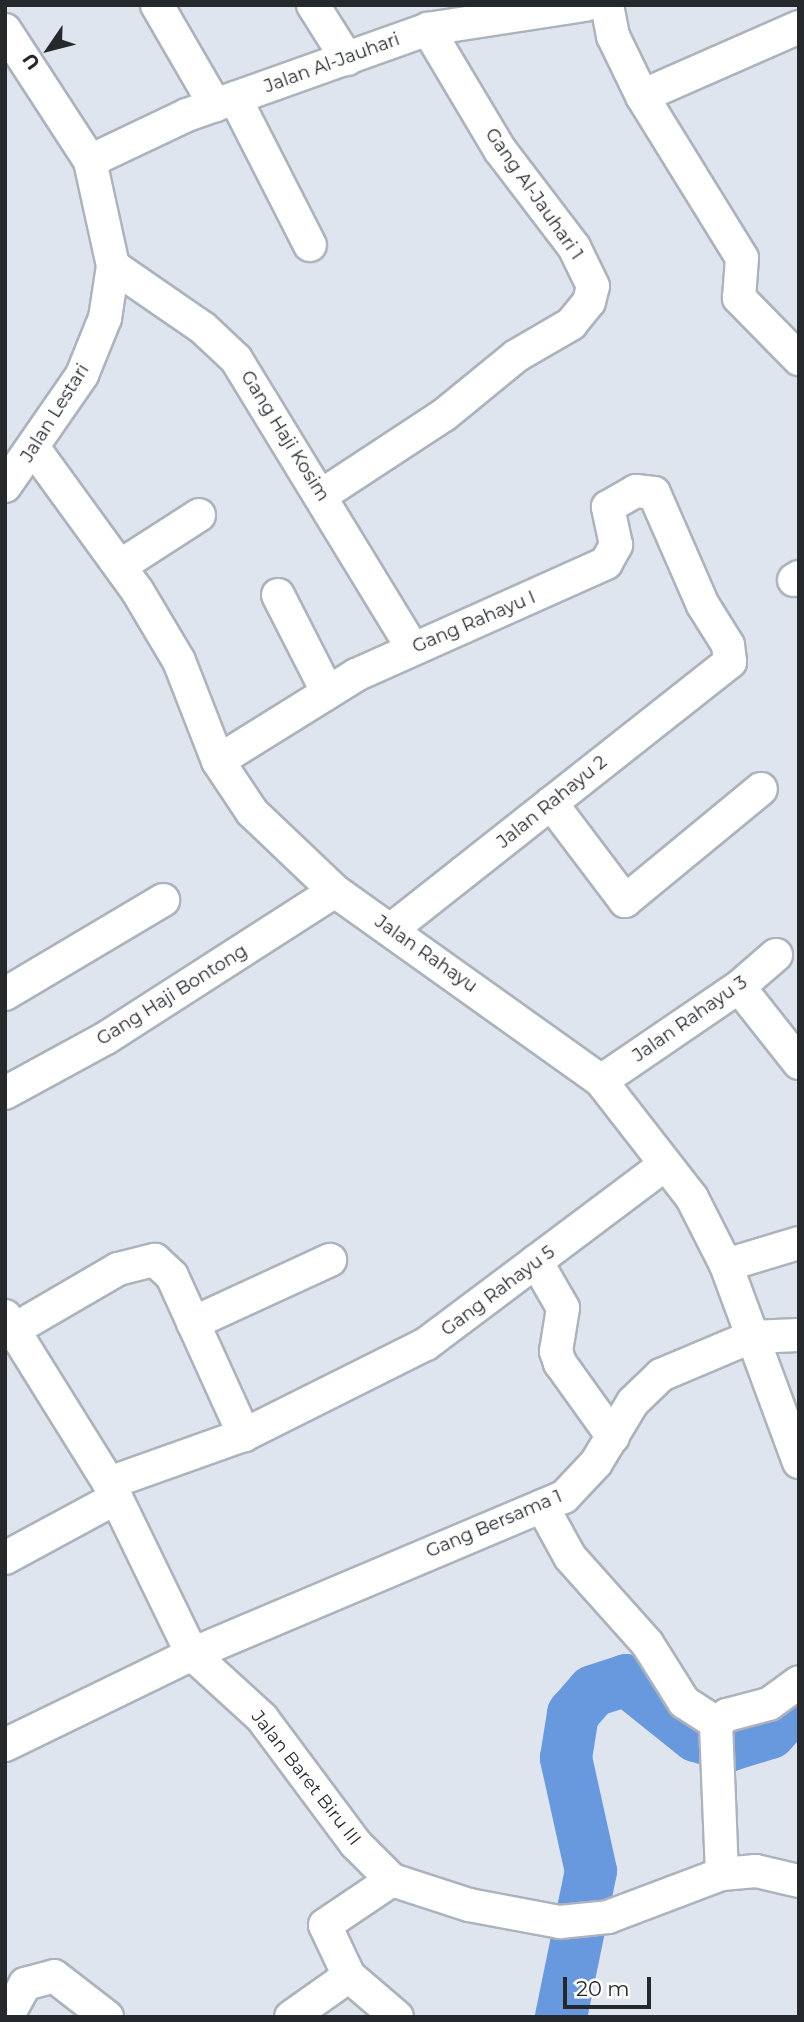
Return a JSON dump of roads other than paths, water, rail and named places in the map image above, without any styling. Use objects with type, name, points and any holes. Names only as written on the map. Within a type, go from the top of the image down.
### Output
[{"type":"street","points":[[157,5],[225,101],[310,246]]},
{"type":"street","points":[[313,5],[347,59]]},
{"type":"street","name":"Jalan Al-Jauhari","points":[[89,161],[225,101],[475,12],[585,5]]},
{"type":"street","points":[[607,5],[613,36],[642,96],[742,258],[744,273],[737,290],[747,311],[799,359]]},
{"type":"street","points":[[642,96],[799,27]]},
{"type":"street","name":"Gang Al-Jauhari 1","points":[[322,495],[444,415],[516,356],[571,324],[589,302],[593,286],[583,261],[500,150],[428,29]]},
{"type":"street","name":"Jalan Lestari","points":[[5,30],[89,161],[113,267],[105,318],[92,351],[35,450],[5,486]]},
{"type":"street","name":"Gang Haji Kosim","points":[[113,267],[185,314],[236,359],[322,495],[412,647]]},
{"type":"street","name":"Jalan Rahayu","points":[[35,450],[120,566],[179,661],[218,761],[252,812],[335,891],[601,1081],[692,1198],[726,1265],[799,1462]]},
{"type":"street","name":"Gang Rahayu I","points":[[218,761],[327,691],[412,647],[483,622],[606,563],[616,545],[606,513],[618,499],[650,489],[703,605],[728,645],[730,662],[715,675]]},
{"type":"street","points":[[120,566],[200,514]]},
{"type":"street","points":[[278,595],[327,691]]},
{"type":"street","name":"Jalan Rahayu 2","points":[[391,930],[715,675]]},
{"type":"street","points":[[551,803],[625,901],[761,789]]},
{"type":"street","name":"Gang Haji Bontong","points":[[5,1093],[106,1038],[335,891]]},
{"type":"street","points":[[5,994],[163,900]]},
{"type":"street","name":"Jalan Rahayu 3","points":[[601,1081],[739,987],[776,955]]},
{"type":"street","points":[[739,987],[799,1063]]},
{"type":"street","name":"Gang Rahayu 5","points":[[5,1558],[113,1491],[244,1434],[449,1331],[536,1261],[664,1165]]},
{"type":"street","points":[[726,1265],[799,1243]]},
{"type":"street","points":[[10,1322],[118,1269],[146,1259],[167,1269],[244,1434]]},
{"type":"street","points":[[193,1323],[330,1260]]},
{"type":"street","points":[[536,1261],[563,1307],[556,1351],[560,1363],[613,1437]]},
{"type":"street","name":"Jalan Baret Biru III","points":[[10,1322],[113,1491],[192,1654],[262,1718],[356,1844],[392,1880],[469,1905],[560,1922],[591,1922],[722,1874],[756,1871],[799,1881]]},
{"type":"street","points":[[751,1337],[799,1335]]},
{"type":"street","name":"Gang Bersama 1","points":[[5,1745],[192,1654],[542,1506],[584,1479],[633,1402],[662,1375],[751,1337]]},
{"type":"street","points":[[542,1506],[570,1557],[647,1643],[684,1702],[714,1738]]},
{"type":"street","points":[[722,1874],[714,1738],[727,1714],[769,1704],[799,1682]]},
{"type":"street","points":[[392,1880],[324,1925],[349,1976],[397,2017]]},
{"type":"street","points":[[7,2017],[25,1984],[34,1979],[54,1976],[73,1987],[107,2017]]},
{"type":"street","points":[[291,2017],[349,1976]]},
{"type":"waterway","points":[[561,2017],[591,1871],[566,1758],[573,1714],[593,1691],[626,1680],[696,1736],[728,1746],[770,1733],[799,1701]]}]
